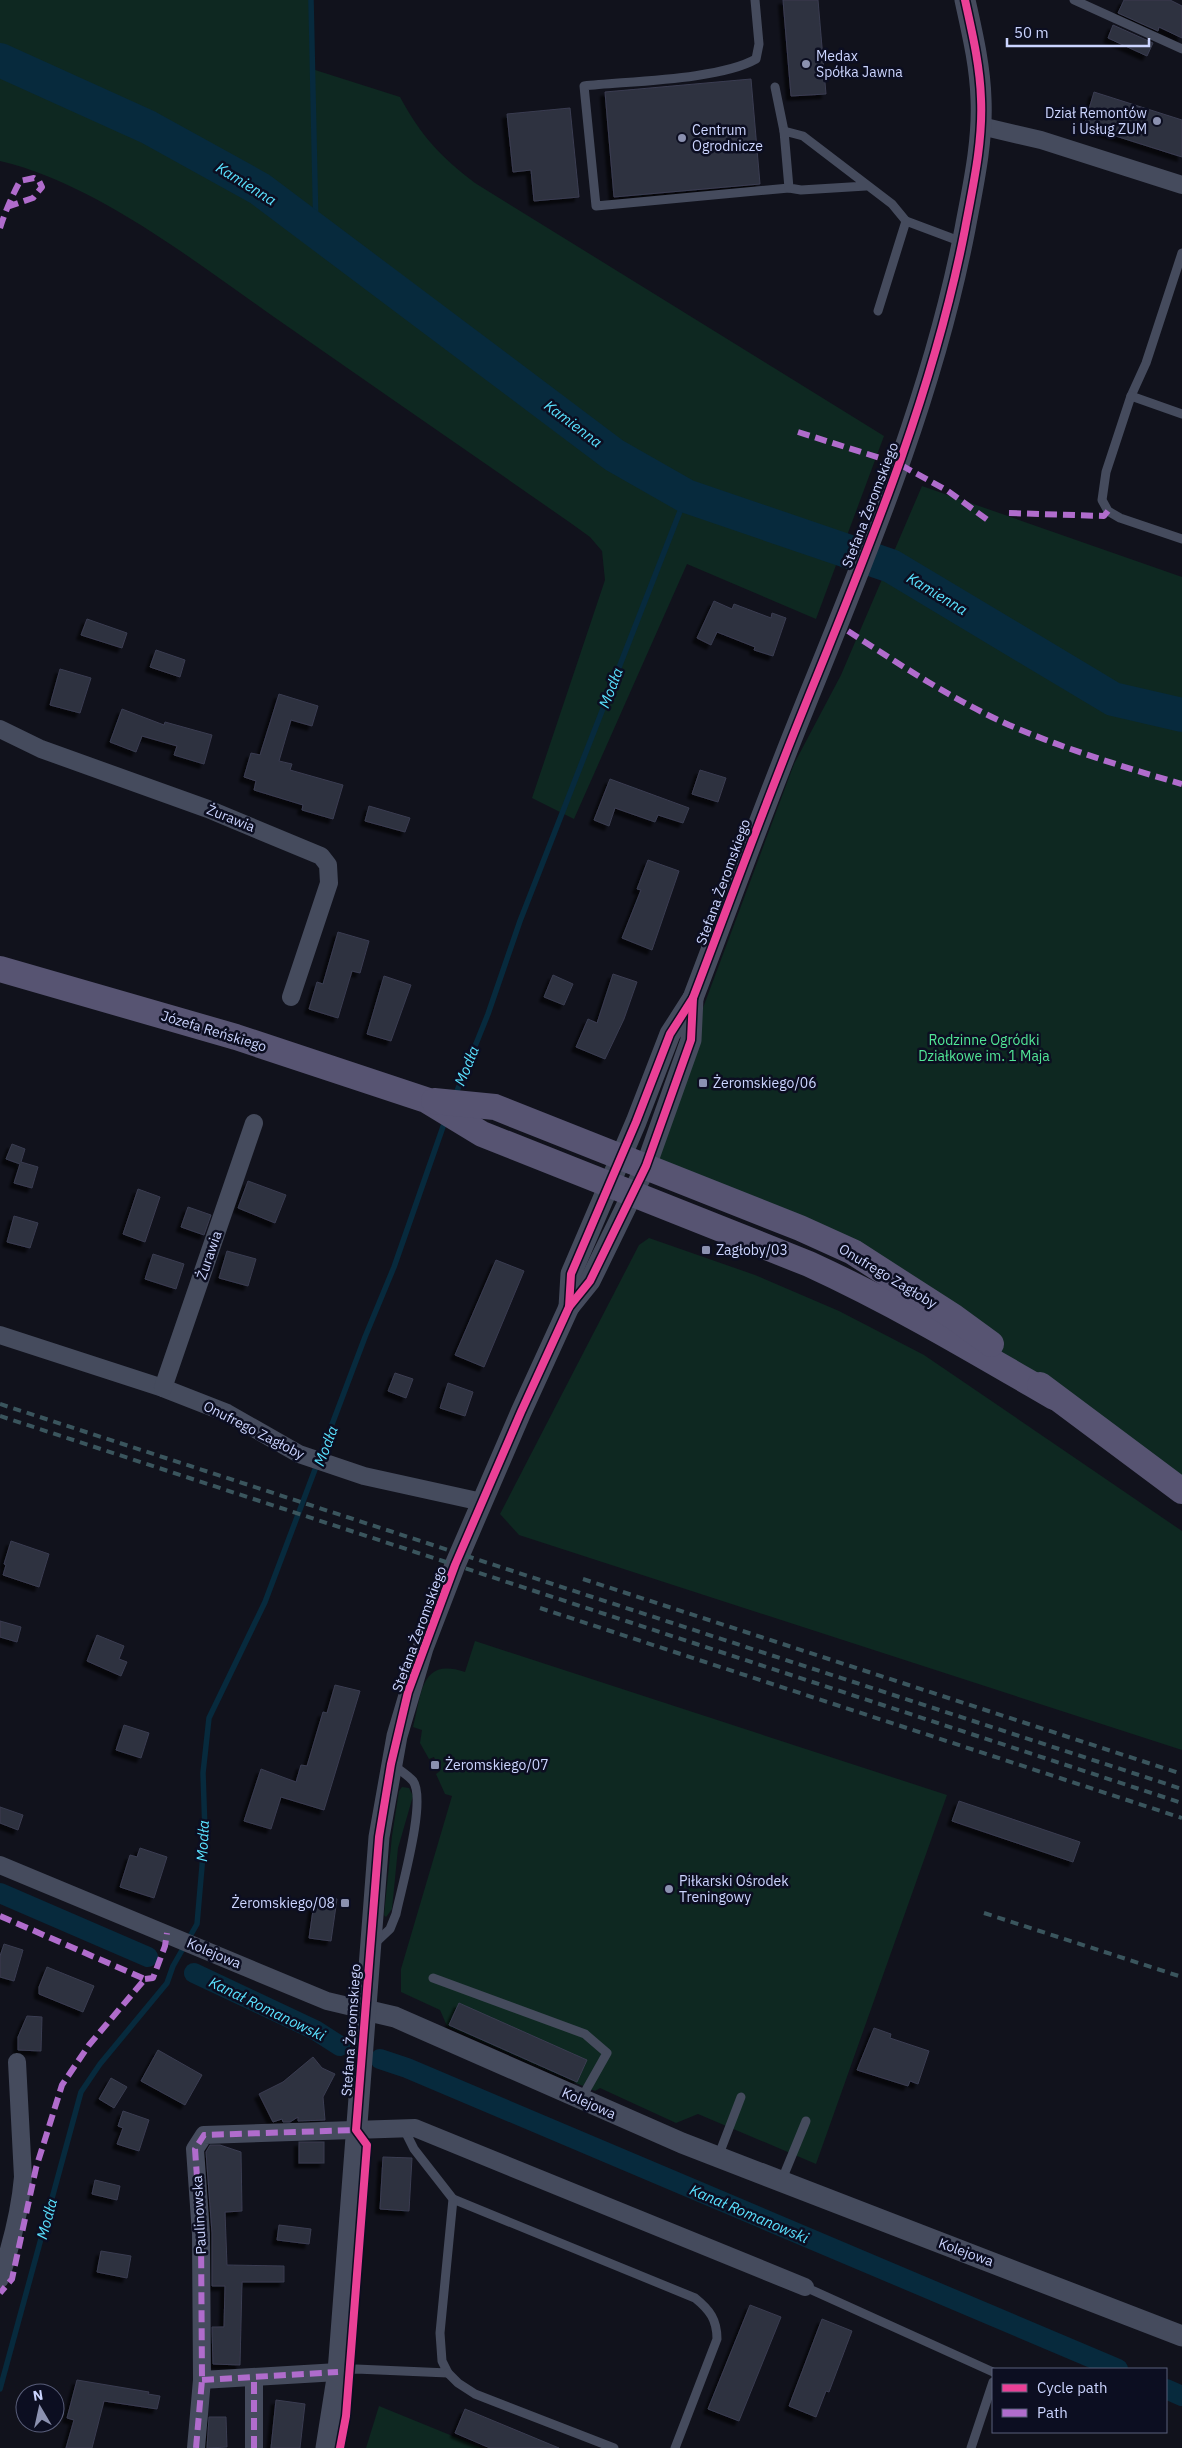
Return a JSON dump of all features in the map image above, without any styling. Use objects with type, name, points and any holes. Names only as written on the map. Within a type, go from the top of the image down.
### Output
[{"type":"main road","name":"Józefa Reńskiego","points":[[0,969],[236,1037],[426,1100],[494,1107],[646,1166]]},
{"type":"main road","name":"Józefa Reńskiego","points":[[426,1100],[482,1134],[634,1194]]},
{"type":"main road","name":"Onufrego Zagłoby","points":[[646,1166],[800,1228],[853,1252],[954,1316],[989,1342],[1054,1397],[1182,1491]]},
{"type":"main road","name":"Onufrego Zagłoby","points":[[634,1194],[810,1264],[860,1288],[926,1323],[1054,1397]]},
{"type":"street","name":"Stefana Żeromskiego","points":[[569,1307],[571,1274],[622,1156],[670,1034],[693,998],[787,748],[888,494],[937,348],[962,242],[975,175],[981,126],[978,70],[965,0]]},
{"type":"street","points":[[981,126],[1041,140],[1182,185]]},
{"type":"street","name":"Żurawia","points":[[0,729],[41,749],[208,809],[321,856],[328,865],[329,883],[291,997]]},
{"type":"street","name":"Stefana Żeromskiego","points":[[326,2448],[338,2372],[379,1837],[391,1764],[408,1692],[423,1648],[482,1502],[569,1307],[590,1281],[646,1166],[690,1040],[693,998]]},
{"type":"street","name":"Żurawia","points":[[163,1388],[254,1123]]},
{"type":"street","name":"Onufrego Zagłoby","points":[[0,1335],[163,1388],[227,1413],[299,1454],[339,1468],[364,1476],[482,1502]]},
{"type":"street","name":"Kolejowa","points":[[0,1864],[327,2001],[395,2018],[718,2158],[1182,2336]]},
{"type":"street","points":[[0,2280],[10,2251],[22,2195],[23,2166],[17,2062]]},
{"type":"street","points":[[356,2130],[415,2128],[805,2287]]},
{"type":"street","name":"Paulinowska","points":[[196,2448],[202,2380],[202,2234],[196,2149],[204,2135],[356,2130]]},
{"type":"street","points":[[202,2380],[338,2372]]},
{"type":"street","points":[[254,2377],[254,2448]]},
{"type":"lane","points":[[755,0],[759,44],[756,59],[745,65],[693,75],[584,86],[596,206],[789,188],[801,190],[866,186]]},
{"type":"lane","points":[[1074,0],[1182,49]]},
{"type":"lane","points":[[775,87],[784,131],[789,188]]},
{"type":"lane","points":[[784,131],[803,136],[892,204],[906,221],[962,242]]},
{"type":"lane","points":[[878,311],[906,221]]},
{"type":"lane","points":[[1182,253],[1146,363],[1131,396],[1106,472],[1102,500],[1108,512],[1120,518],[1182,539]]},
{"type":"lane","points":[[1131,396],[1182,414]]},
{"type":"lane","points":[[369,1948],[390,1929],[396,1914],[418,1809],[417,1790],[413,1781],[391,1764]]},
{"type":"lane","points":[[433,1978],[585,2034],[607,2054],[581,2100]]},
{"type":"lane","points":[[718,2158],[741,2097]]},
{"type":"lane","points":[[781,2182],[806,2121]]},
{"type":"lane","points":[[404,2129],[414,2149],[453,2200],[695,2298],[707,2308],[717,2326],[717,2339],[675,2448]]},
{"type":"lane","points":[[453,2200],[440,2334],[442,2361],[448,2373],[458,2383],[476,2394],[614,2448]]},
{"type":"lane","points":[[805,2287],[992,2372]]},
{"type":"lane","points":[[338,2372],[356,2369],[448,2373]]},
{"type":"lane","points":[[971,2448],[992,2385]]},
{"type":"green space","points":[[0,0],[311,0],[312,69],[400,97],[432,144],[451,164],[475,183],[884,436],[816,619],[687,564],[574,819],[532,798],[605,580],[602,551],[590,537],[572,524],[143,226],[72,187],[36,172],[0,161]]},
{"type":"green space","name":"Rodzinne Ogródki Działkowe im. 1 Maja","points":[[922,486],[1182,577],[1182,1489],[853,1252],[646,1166],[794,764],[841,675]]},
{"type":"green space","points":[[649,1238],[755,1275],[839,1311],[924,1355],[1182,1531],[1182,1750],[519,1535],[500,1514],[639,1245]]},
{"type":"green space","name":"Piłkarski Ośrodek Treningowy","points":[[475,1641],[947,1795],[816,2164],[698,2114],[676,2123],[600,2088],[595,2091],[447,2026],[440,2010],[401,1992],[401,1969],[452,1796],[445,1794],[436,1774],[440,1771],[434,1757],[429,1759],[420,1743],[422,1730],[413,1727],[422,1691],[431,1674],[439,1670],[450,1669],[465,1672]]},
{"type":"green space","points":[[402,1787],[409,1788],[413,1796],[398,1848],[392,1909],[386,1917],[384,1915],[392,1836],[399,1791]]},
{"type":"green space","points":[[379,2406],[482,2448],[366,2448]]},
{"type":"building","name":"Medax Spółka Jawna","points":[[783,0],[818,0],[826,94],[791,96]]},
{"type":"building","points":[[1124,0],[1170,0],[1182,6],[1182,38],[1159,27],[1158,31],[1118,13]]},
{"type":"building","points":[[1113,25],[1153,43],[1147,56],[1108,38]]},
{"type":"building","name":"Centrum Ogrodnicze","points":[[751,79],[760,184],[614,197],[605,92]]},
{"type":"building","points":[[1094,92],[1182,120],[1182,157],[1084,126]]},
{"type":"building","points":[[570,108],[579,197],[534,201],[531,170],[513,172],[507,114]]},
{"type":"building","points":[[714,601],[732,609],[734,604],[771,618],[772,613],[786,618],[773,656],[754,650],[755,647],[717,632],[711,645],[697,638]]},
{"type":"building","points":[[87,619],[127,633],[122,648],[81,635]]},
{"type":"building","points":[[156,650],[185,660],[180,677],[150,667]]},
{"type":"building","points":[[60,669],[91,678],[80,713],[50,705]]},
{"type":"building","points":[[279,694],[318,706],[312,726],[291,720],[279,761],[292,764],[290,770],[343,785],[333,819],[302,810],[303,805],[254,790],[256,781],[244,777],[251,753],[260,755]]},
{"type":"building","points":[[122,709],[164,725],[165,722],[212,735],[204,764],[174,755],[177,746],[142,736],[136,752],[110,742]]},
{"type":"building","points":[[700,770],[726,778],[718,802],[692,794]]},
{"type":"building","points":[[610,779],[689,808],[683,823],[658,815],[655,822],[615,808],[609,826],[594,820]]},
{"type":"building","points":[[369,806],[410,818],[405,832],[365,821]]},
{"type":"building","points":[[648,860],[679,871],[652,950],[622,938],[641,890],[637,889]]},
{"type":"building","points":[[338,932],[369,941],[360,973],[352,971],[338,1018],[309,1009],[317,982],[323,984]]},
{"type":"building","points":[[613,974],[637,982],[624,1019],[605,1059],[576,1047],[588,1019],[597,1023]]},
{"type":"building","points":[[553,975],[573,984],[564,1005],[544,997]]},
{"type":"building","points":[[384,976],[411,985],[391,1041],[367,1034]]},
{"type":"building","points":[[12,1144],[25,1149],[21,1162],[38,1167],[32,1188],[14,1183],[20,1164],[6,1159]]},
{"type":"building","points":[[248,1181],[286,1195],[275,1223],[238,1208]]},
{"type":"building","points":[[138,1189],[160,1197],[145,1242],[123,1234]]},
{"type":"building","points":[[188,1207],[211,1215],[204,1235],[181,1227]]},
{"type":"building","points":[[14,1216],[38,1223],[30,1248],[7,1242]]},
{"type":"building","points":[[227,1251],[256,1259],[248,1286],[219,1278]]},
{"type":"building","points":[[153,1254],[184,1264],[176,1289],[145,1279]]},
{"type":"building","points":[[496,1260],[524,1271],[484,1367],[455,1355]]},
{"type":"building","points":[[395,1373],[413,1379],[406,1398],[388,1391]]},
{"type":"building","points":[[448,1383],[473,1392],[465,1416],[440,1408]]},
{"type":"building","points":[[11,1541],[49,1554],[39,1587],[3,1575],[6,1565],[4,1564]]},
{"type":"building","points":[[0,1621],[21,1627],[17,1642],[0,1637]]},
{"type":"building","points":[[97,1635],[124,1646],[119,1659],[127,1662],[121,1676],[87,1661]]},
{"type":"building","points":[[335,1685],[360,1691],[324,1810],[281,1797],[271,1829],[244,1821],[261,1769],[296,1782],[301,1765],[307,1766],[323,1712],[327,1713]]},
{"type":"building","points":[[124,1725],[149,1733],[141,1758],[116,1750]]},
{"type":"building","points":[[959,1801],[1080,1842],[1073,1862],[952,1821]]},
{"type":"building","points":[[0,1807],[23,1815],[18,1830],[0,1823]]},
{"type":"building","points":[[140,1848],[167,1857],[154,1898],[120,1887],[130,1855],[137,1857]]},
{"type":"building","points":[[315,1896],[337,1899],[331,1941],[309,1938]]},
{"type":"building","points":[[4,1944],[23,1950],[14,1981],[0,1977],[0,1956]]},
{"type":"building","points":[[47,1967],[94,1986],[83,2012],[39,1994],[39,1987]]},
{"type":"building","points":[[459,2003],[587,2060],[577,2082],[449,2025]]},
{"type":"building","points":[[27,2016],[42,2017],[41,2051],[18,2050],[18,2037]]},
{"type":"building","points":[[874,2028],[891,2034],[890,2038],[929,2051],[918,2084],[910,2081],[908,2086],[857,2070]]},
{"type":"building","points":[[158,2050],[202,2075],[185,2105],[141,2081]]},
{"type":"building","points":[[313,2057],[322,2068],[335,2074],[323,2097],[325,2120],[298,2121],[298,2117],[290,2122],[283,2122],[282,2119],[273,2122],[259,2094],[283,2082]]},
{"type":"building","points":[[111,2078],[127,2087],[114,2108],[99,2099]]},
{"type":"building","points":[[123,2111],[149,2120],[139,2151],[117,2144],[123,2128],[118,2126]]},
{"type":"building","points":[[299,2142],[324,2142],[324,2163],[299,2163]]},
{"type":"building","points":[[210,2145],[220,2145],[241,2152],[242,2211],[225,2212],[227,2265],[284,2266],[284,2282],[242,2282],[240,2365],[213,2364],[212,2327],[224,2327],[225,2286],[212,2286],[212,2233],[206,2152]]},
{"type":"building","points":[[383,2157],[412,2158],[409,2211],[380,2209]]},
{"type":"building","points":[[95,2180],[120,2186],[117,2200],[92,2194]]},
{"type":"building","points":[[279,2225],[311,2229],[309,2244],[277,2240]]},
{"type":"building","points":[[101,2251],[131,2256],[127,2278],[97,2272]]},
{"type":"building","points":[[750,2305],[781,2317],[739,2421],[708,2409]]},
{"type":"building","points":[[822,2319],[852,2331],[829,2392],[826,2391],[816,2417],[789,2406]]},
{"type":"building","points":[[77,2380],[149,2392],[148,2394],[160,2396],[157,2409],[104,2401],[92,2448],[66,2448],[74,2420],[67,2418]]},
{"type":"building","points":[[276,2400],[305,2404],[300,2448],[271,2448]]},
{"type":"building","points":[[465,2409],[559,2448],[490,2448],[455,2433]]},
{"type":"building","points":[[209,2417],[226,2417],[227,2447],[207,2448]]},
{"type":"waterway","points":[[311,0],[316,231]]},
{"type":"waterway","name":"Kamienna","points":[[0,60],[148,127],[260,189],[614,455],[686,496],[891,566],[1113,699],[1182,715]]},
{"type":"waterway","name":"Modła","points":[[455,1096],[488,1014],[520,921],[686,496]]},
{"type":"waterway","name":"Modła","points":[[0,2389],[81,2092],[100,2064],[167,1983],[173,1966],[197,1924],[205,1832],[203,1773],[209,1718],[265,1602],[365,1337],[394,1267],[445,1121]]},
{"type":"waterway","name":"Kanał Romanowski","points":[[0,1893],[148,1957]]},
{"type":"waterway","name":"Kanał Romanowski","points":[[194,1973],[315,2030],[340,2046]]},
{"type":"waterway","name":"Kanał Romanowski","points":[[380,2059],[407,2068],[1116,2368]]},
{"type":"waterway","name":"Kanał Romanowski","points":[[1167,2389],[1182,2396]]},
{"type":"railway","points":[[0,1404],[1182,1789]]},
{"type":"railway","points":[[0,1416],[1182,1803]]},
{"type":"railway","points":[[583,1579],[1182,1774]]},
{"type":"railway","points":[[540,1608],[1182,1818]]},
{"type":"railway","points":[[984,1913],[1182,1977]]},
{"type":"marked path","points":[[0,228],[6,210],[9,204],[20,181],[34,178],[39,181],[42,187],[33,198],[7,207]]},
{"type":"marked path","points":[[798,432],[899,464],[948,491],[989,521]]},
{"type":"marked path","points":[[1009,513],[1104,516],[1108,511]]},
{"type":"marked path","points":[[848,631],[947,693],[1009,725],[1094,757],[1182,784]]},
{"type":"marked path","points":[[0,1916],[145,1979],[89,2045],[62,2085],[36,2168],[12,2279],[0,2293]]},
{"type":"marked path","points":[[145,1979],[153,1978],[165,1946],[167,1933]]},
{"type":"marked path","points":[[196,2448],[202,2380],[201,2234],[195,2149],[204,2135],[356,2130]]},
{"type":"marked path","points":[[202,2380],[338,2372]]},
{"type":"marked path","points":[[254,2377],[254,2448]]},
{"type":"cycle path","points":[[569,1307],[571,1274],[636,1122],[670,1034],[693,998],[775,780],[874,532],[917,412],[951,291],[977,164],[981,99],[975,49],[965,0]]},
{"type":"cycle path","points":[[340,2448],[346,2416],[367,2145],[356,2130],[379,1837],[391,1764],[408,1692],[455,1565],[521,1412],[569,1307],[590,1281],[646,1166],[691,1040],[693,998]]},
{"type":"place","name":"Medax Spółka Jawna","points":[[806,64]]},
{"type":"place","name":"Dział Remontów i Usług ZUM","points":[[1157,121]]},
{"type":"place","name":"Centrum Ogrodnicze","points":[[682,138]]},
{"type":"place","name":"Żeromskiego/06","points":[[703,1083]]},
{"type":"place","name":"Zagłoby/03","points":[[706,1250]]},
{"type":"place","name":"Żeromskiego/07","points":[[435,1765]]},
{"type":"place","name":"Piłkarski Ośrodek Treningowy","points":[[669,1889]]},
{"type":"place","name":"Żeromskiego/08","points":[[345,1903]]}]
